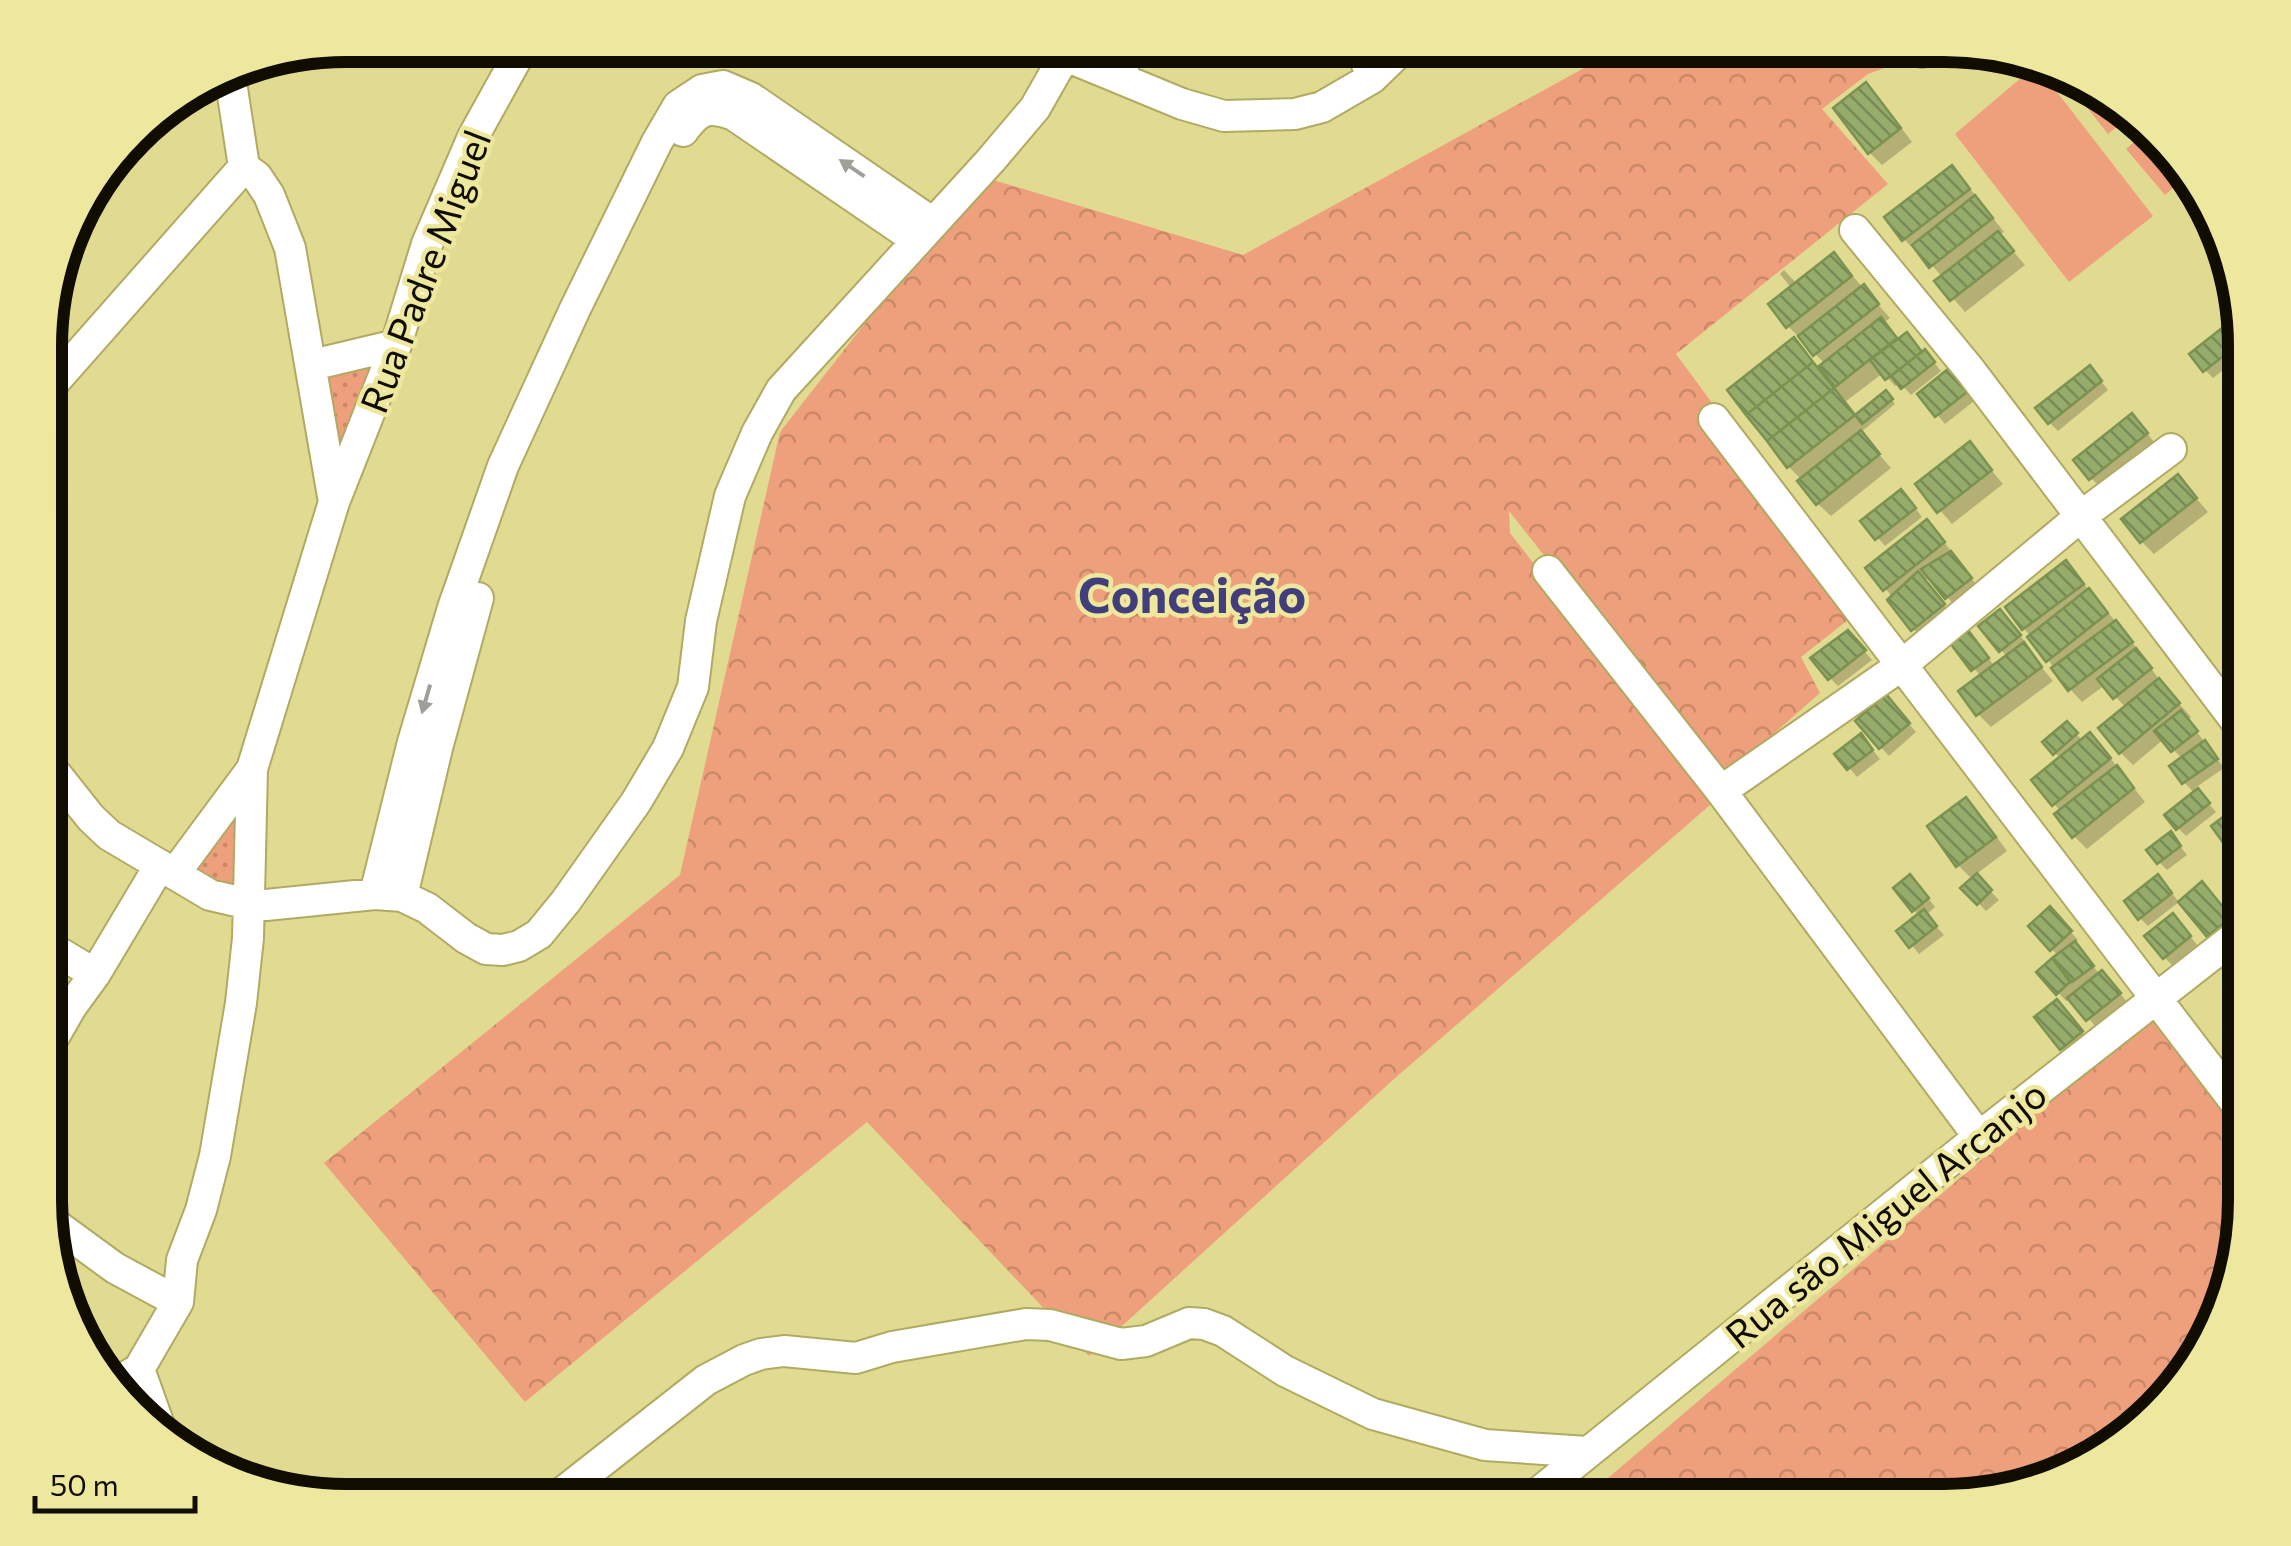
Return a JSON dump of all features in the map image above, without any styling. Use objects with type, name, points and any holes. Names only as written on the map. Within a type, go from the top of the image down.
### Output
[{"type":"street","name":"Rua Padre Miguel","points":[[252,769],[334,502],[396,345],[427,244],[473,137],[515,62]]},
{"type":"street","points":[[62,781],[109,835],[210,895],[257,904],[389,895],[427,908],[486,949],[520,946],[539,934],[636,802],[668,748],[693,688],[701,621],[730,496],[756,433],[781,390],[1035,108],[1048,62]]},
{"type":"street","points":[[1080,62],[1182,104],[1224,116],[1295,114],[1322,106],[1372,78],[1389,62]]},
{"type":"street","points":[[1121,78],[1124,62]]},
{"type":"street","points":[[1366,62],[1372,78]]},
{"type":"street","points":[[232,87],[244,167],[269,194],[290,248],[334,502]]},
{"type":"street","points":[[389,895],[437,748],[472,615],[520,472],[684,128],[700,112],[714,108],[734,115],[925,231]]},
{"type":"street","points":[[62,373],[244,167]]},
{"type":"street","points":[[1855,230],[1970,370],[2228,710]]},
{"type":"street","points":[[312,365],[396,345]]},
{"type":"street","points":[[1714,419],[2228,1092]]},
{"type":"street","points":[[1721,790],[1902,665],[2080,517],[2171,449]]},
{"type":"street","points":[[1548,572],[1721,790],[1979,1137]]},
{"type":"street","points":[[62,1024],[168,869],[252,769]]},
{"type":"street","points":[[127,1376],[178,1302],[182,1260],[215,1156],[248,938],[257,904],[252,769]]},
{"type":"street","name":"Rua são Miguel Arcanjo","points":[[1549,1483],[1979,1137],[2228,943]]},
{"type":"street","points":[[62,954],[96,974]]},
{"type":"street","points":[[65,1231],[115,1268],[178,1302]]},
{"type":"street","points":[[574,1484],[706,1380],[744,1360],[784,1352],[856,1358],[892,1347],[1026,1324],[1121,1344],[1146,1341],[1189,1323],[1204,1324],[1223,1331],[1284,1371],[1372,1414],[1484,1445],[1587,1452]]},
{"type":"green space","points":[[1595,62],[1897,62],[1868,74],[1822,109],[1888,184],[1676,354],[1863,608],[1801,657],[1820,693],[1721,780],[1509,511],[1510,533],[1717,799],[1394,1079],[1089,1356],[867,1122],[525,1402],[324,1163],[680,875],[780,432],[980,176],[1243,255]]},
{"type":"green space","points":[[2024,75],[2051,84],[2153,216],[2069,282],[1955,134]]},
{"type":"green space","points":[[2079,97],[2120,124],[2108,134]]},
{"type":"green space","points":[[2138,139],[2177,184],[2165,195],[2126,149]]},
{"type":"green space","points":[[390,350],[339,494],[303,355]]},
{"type":"green space","points":[[243,788],[244,894],[181,873]]},
{"type":"green space","points":[[2170,999],[2228,1076],[2228,1218],[2213,1291],[2181,1357],[2158,1387],[2117,1425],[2053,1462],[2018,1474],[1963,1483],[1602,1483]]},
{"type":"building","points":[[1866,82],[1901,128],[1868,154],[1833,108]]},
{"type":"building","points":[[1952,165],[1970,189],[1902,241],[1884,217]]},
{"type":"building","points":[[1975,195],[1993,218],[1929,268],[1912,245]]},
{"type":"building","points":[[1998,231],[2014,251],[1950,301],[1934,281]]},
{"type":"building","points":[[1834,252],[1852,276],[1786,328],[1768,304]]},
{"type":"building","points":[[1864,284],[1879,304],[1813,356],[1798,336]]},
{"type":"building","points":[[1881,317],[1897,338],[1835,387],[1819,366]]},
{"type":"building","points":[[2222,328],[2228,336],[2228,352],[2203,372],[2189,354]]},
{"type":"building","points":[[1907,332],[1922,352],[1885,380],[1870,360]]},
{"type":"building","points":[[1794,337],[1813,362],[1746,415],[1727,390]]},
{"type":"building","points":[[1925,349],[1935,362],[1901,389],[1891,376]]},
{"type":"building","points":[[1813,362],[1834,388],[1767,441],[1746,415]]},
{"type":"building","points":[[2090,365],[2102,381],[2048,424],[2035,408]]},
{"type":"building","points":[[1949,368],[1967,392],[1935,417],[1917,394]]},
{"type":"building","points":[[1834,388],[1855,415],[1787,468],[1767,441]]},
{"type":"building","points":[[1886,390],[1893,399],[1862,424],[1855,415]]},
{"type":"building","points":[[2132,413],[2148,433],[2089,480],[2073,460]]},
{"type":"building","points":[[1861,430],[1880,454],[1816,505],[1797,481]]},
{"type":"building","points":[[1970,441],[1992,470],[1937,513],[1915,484]]},
{"type":"building","points":[[2178,474],[2197,498],[2140,543],[2121,519]]},
{"type":"building","points":[[1901,489],[1916,508],[1875,540],[1860,521]]},
{"type":"building","points":[[1927,519],[1945,542],[1883,591],[1865,568]]},
{"type":"building","points":[[1951,551],[1972,578],[1945,599],[1921,569]]},
{"type":"building","points":[[2066,560],[2084,584],[2022,630],[2005,607]]},
{"type":"building","points":[[1918,571],[1945,604],[1911,631],[1887,600]]},
{"type":"building","points":[[2089,588],[2108,613],[2046,662],[2027,637]]},
{"type":"building","points":[[2000,609],[2021,635],[1999,652],[1978,626]]},
{"type":"building","points":[[2116,620],[2133,642],[2068,691],[2051,668]]},
{"type":"building","points":[[1965,626],[1989,658],[1971,671],[1947,639]]},
{"type":"building","points":[[1848,630],[1866,650],[1828,680],[1810,658]]},
{"type":"building","points":[[2024,642],[2042,667],[1976,716],[1958,691]]},
{"type":"building","points":[[2136,648],[2152,668],[2113,699],[2097,679]]},
{"type":"building","points":[[2159,678],[2180,703],[2119,754],[2098,728]]},
{"type":"building","points":[[1886,694],[1910,723],[1879,749],[1855,721]]},
{"type":"building","points":[[2181,710],[2198,731],[2171,752],[2154,731]]},
{"type":"building","points":[[2067,721],[2078,733],[2053,755],[2042,742]]},
{"type":"building","points":[[2090,732],[2111,758],[2052,806],[2031,780]]},
{"type":"building","points":[[1861,733],[1873,750],[1847,770],[1834,754]]},
{"type":"building","points":[[2205,740],[2218,759],[2182,784],[2169,766]]},
{"type":"building","points":[[2117,765],[2134,788],[2072,838],[2054,814]]},
{"type":"building","points":[[2198,788],[2210,803],[2176,830],[2164,815]]},
{"type":"building","points":[[1966,797],[1996,837],[1956,867],[1927,826]]},
{"type":"building","points":[[2228,813],[2228,847],[2227,848],[2211,826]]},
{"type":"building","points":[[2171,831],[2181,846],[2157,864],[2146,850]]},
{"type":"building","points":[[1977,873],[1992,890],[1977,905],[1960,888]]},
{"type":"building","points":[[1910,874],[1929,898],[1912,912],[1893,888]]},
{"type":"building","points":[[2158,874],[2172,893],[2138,920],[2124,901]]},
{"type":"building","points":[[2202,881],[2228,913],[2228,920],[2207,937],[2178,902]]},
{"type":"building","points":[[2050,906],[2072,931],[2050,951],[2028,926]]},
{"type":"building","points":[[1924,909],[1937,926],[1909,948],[1896,931]]},
{"type":"building","points":[[2173,913],[2191,936],[2163,959],[2144,936]]},
{"type":"building","points":[[2075,941],[2094,966],[2072,982],[2052,958]]},
{"type":"building","points":[[2052,958],[2070,982],[2056,995],[2036,972]]},
{"type":"building","points":[[2102,970],[2121,993],[2086,1021],[2067,998]]},
{"type":"building","points":[[2057,999],[2083,1031],[2060,1050],[2034,1017]]},
{"type":"district","name":"Conceição","points":[[1192,593]]}]
